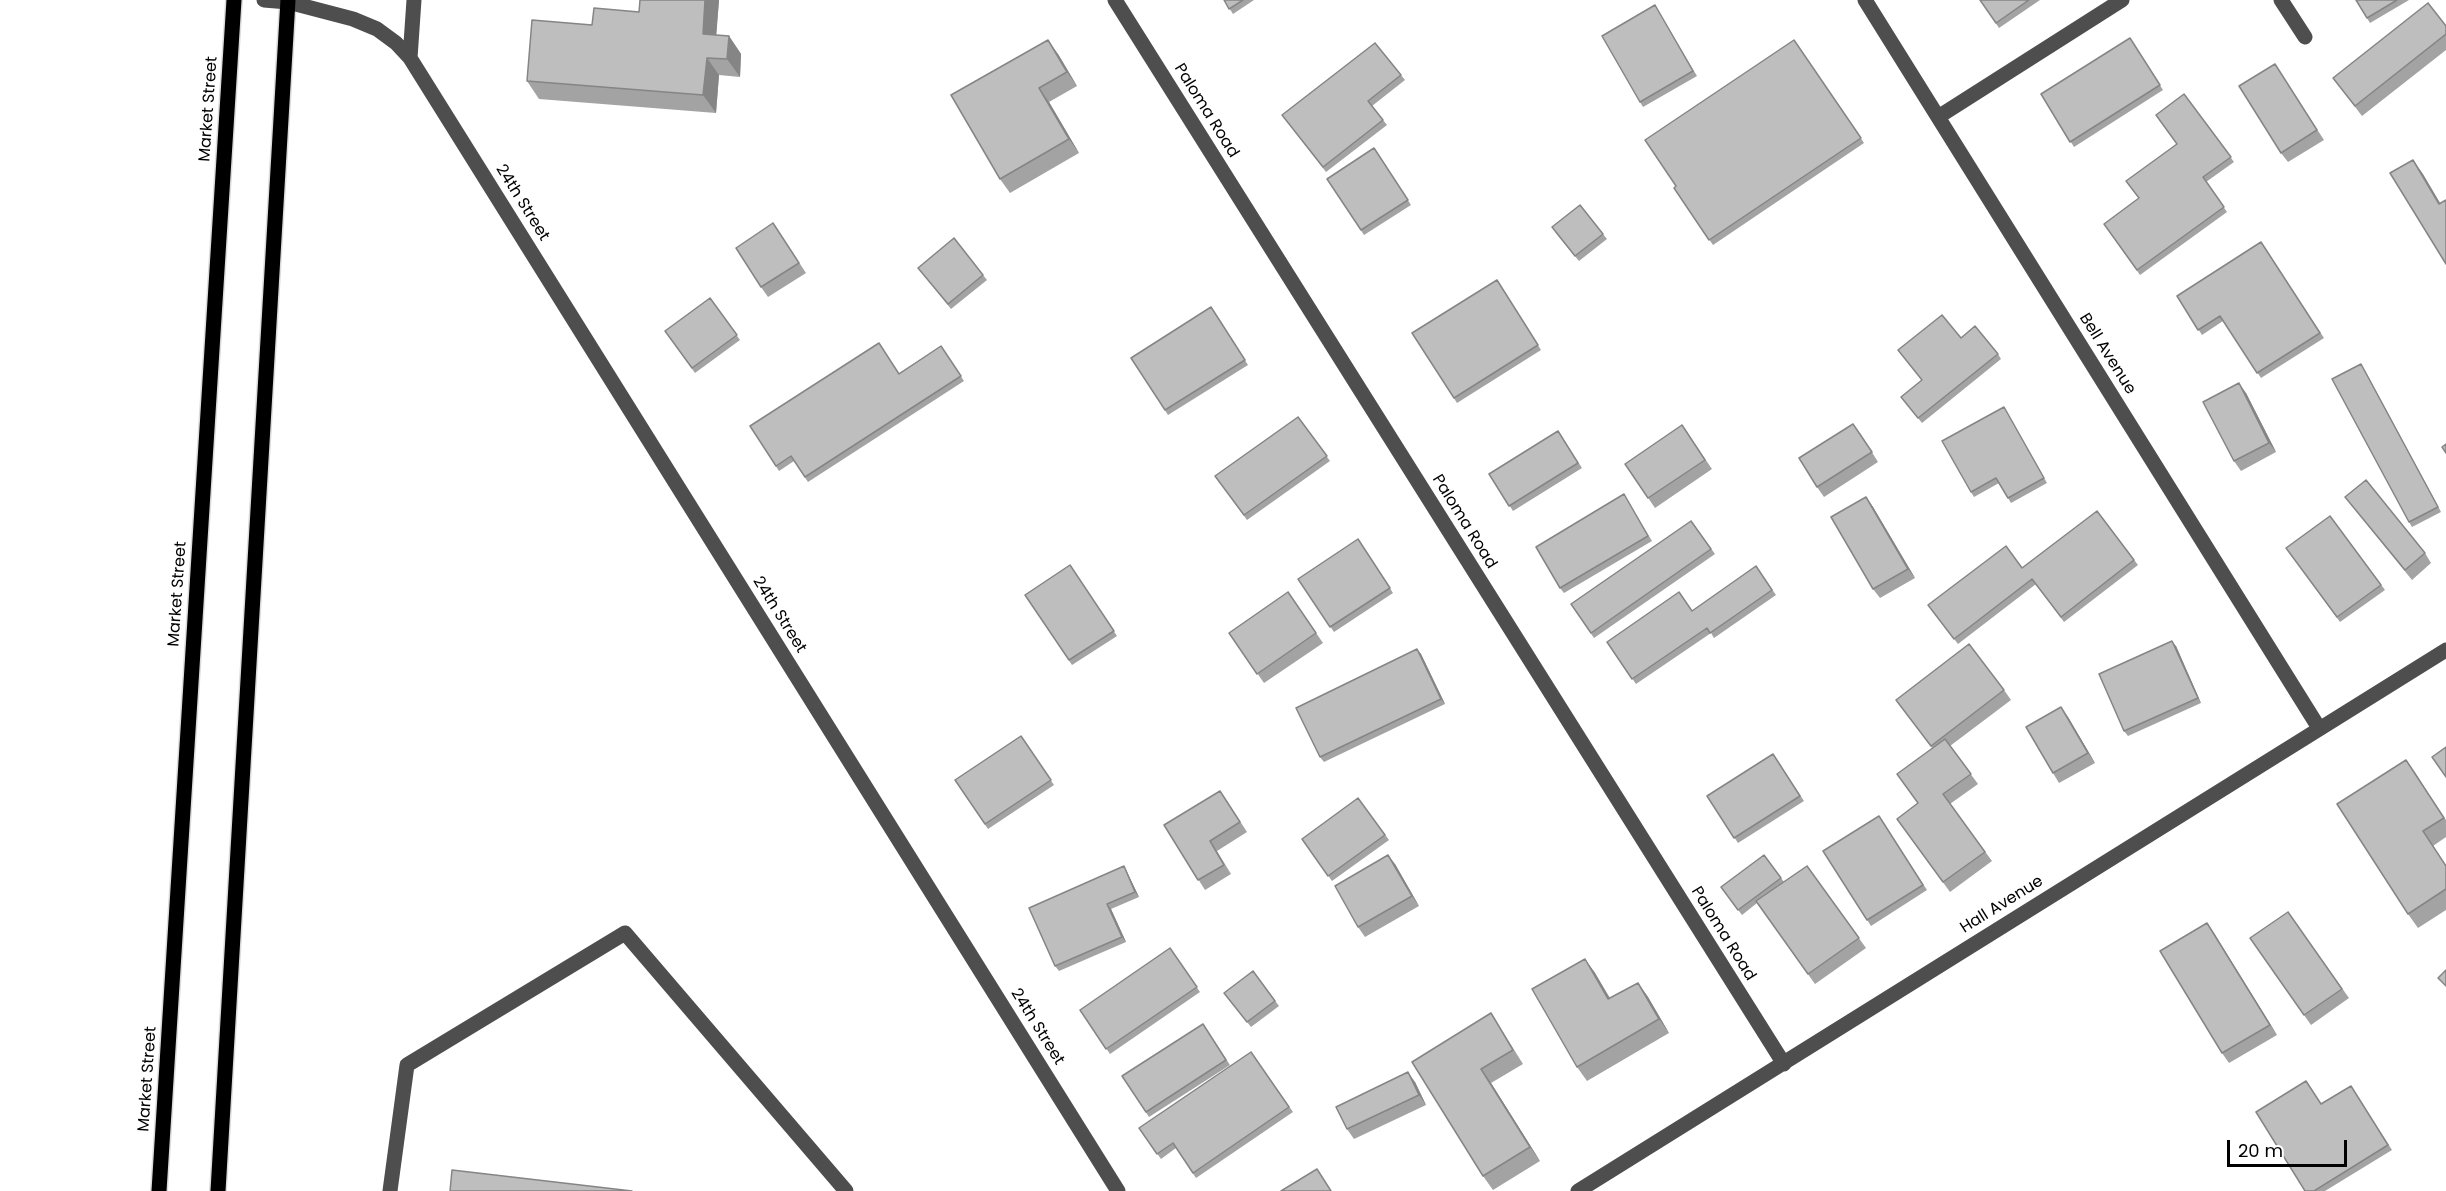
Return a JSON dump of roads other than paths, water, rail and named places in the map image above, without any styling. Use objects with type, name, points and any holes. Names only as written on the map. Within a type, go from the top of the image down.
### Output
[{"type":"main road","name":"Market Street","points":[[159,1191],[234,0]]},
{"type":"main road","points":[[218,1191],[288,1]]},
{"type":"street","name":"24th Street","points":[[264,0],[288,1],[353,19],[377,29],[396,43],[410,58],[1118,1191]]},
{"type":"street","points":[[410,58],[414,0]]},
{"type":"street","name":"Paloma Road","points":[[1115,0],[1784,1064]]},
{"type":"street","name":"Bell Avenue","points":[[1865,0],[2319,728]]},
{"type":"street","points":[[1938,117],[2122,0]]},
{"type":"street","points":[[2281,0],[2306,37]]},
{"type":"street","name":"Hall Avenue","points":[[1578,1191],[2446,650]]},
{"type":"street","points":[[390,1191],[407,1065],[625,933],[846,1191]]}]
